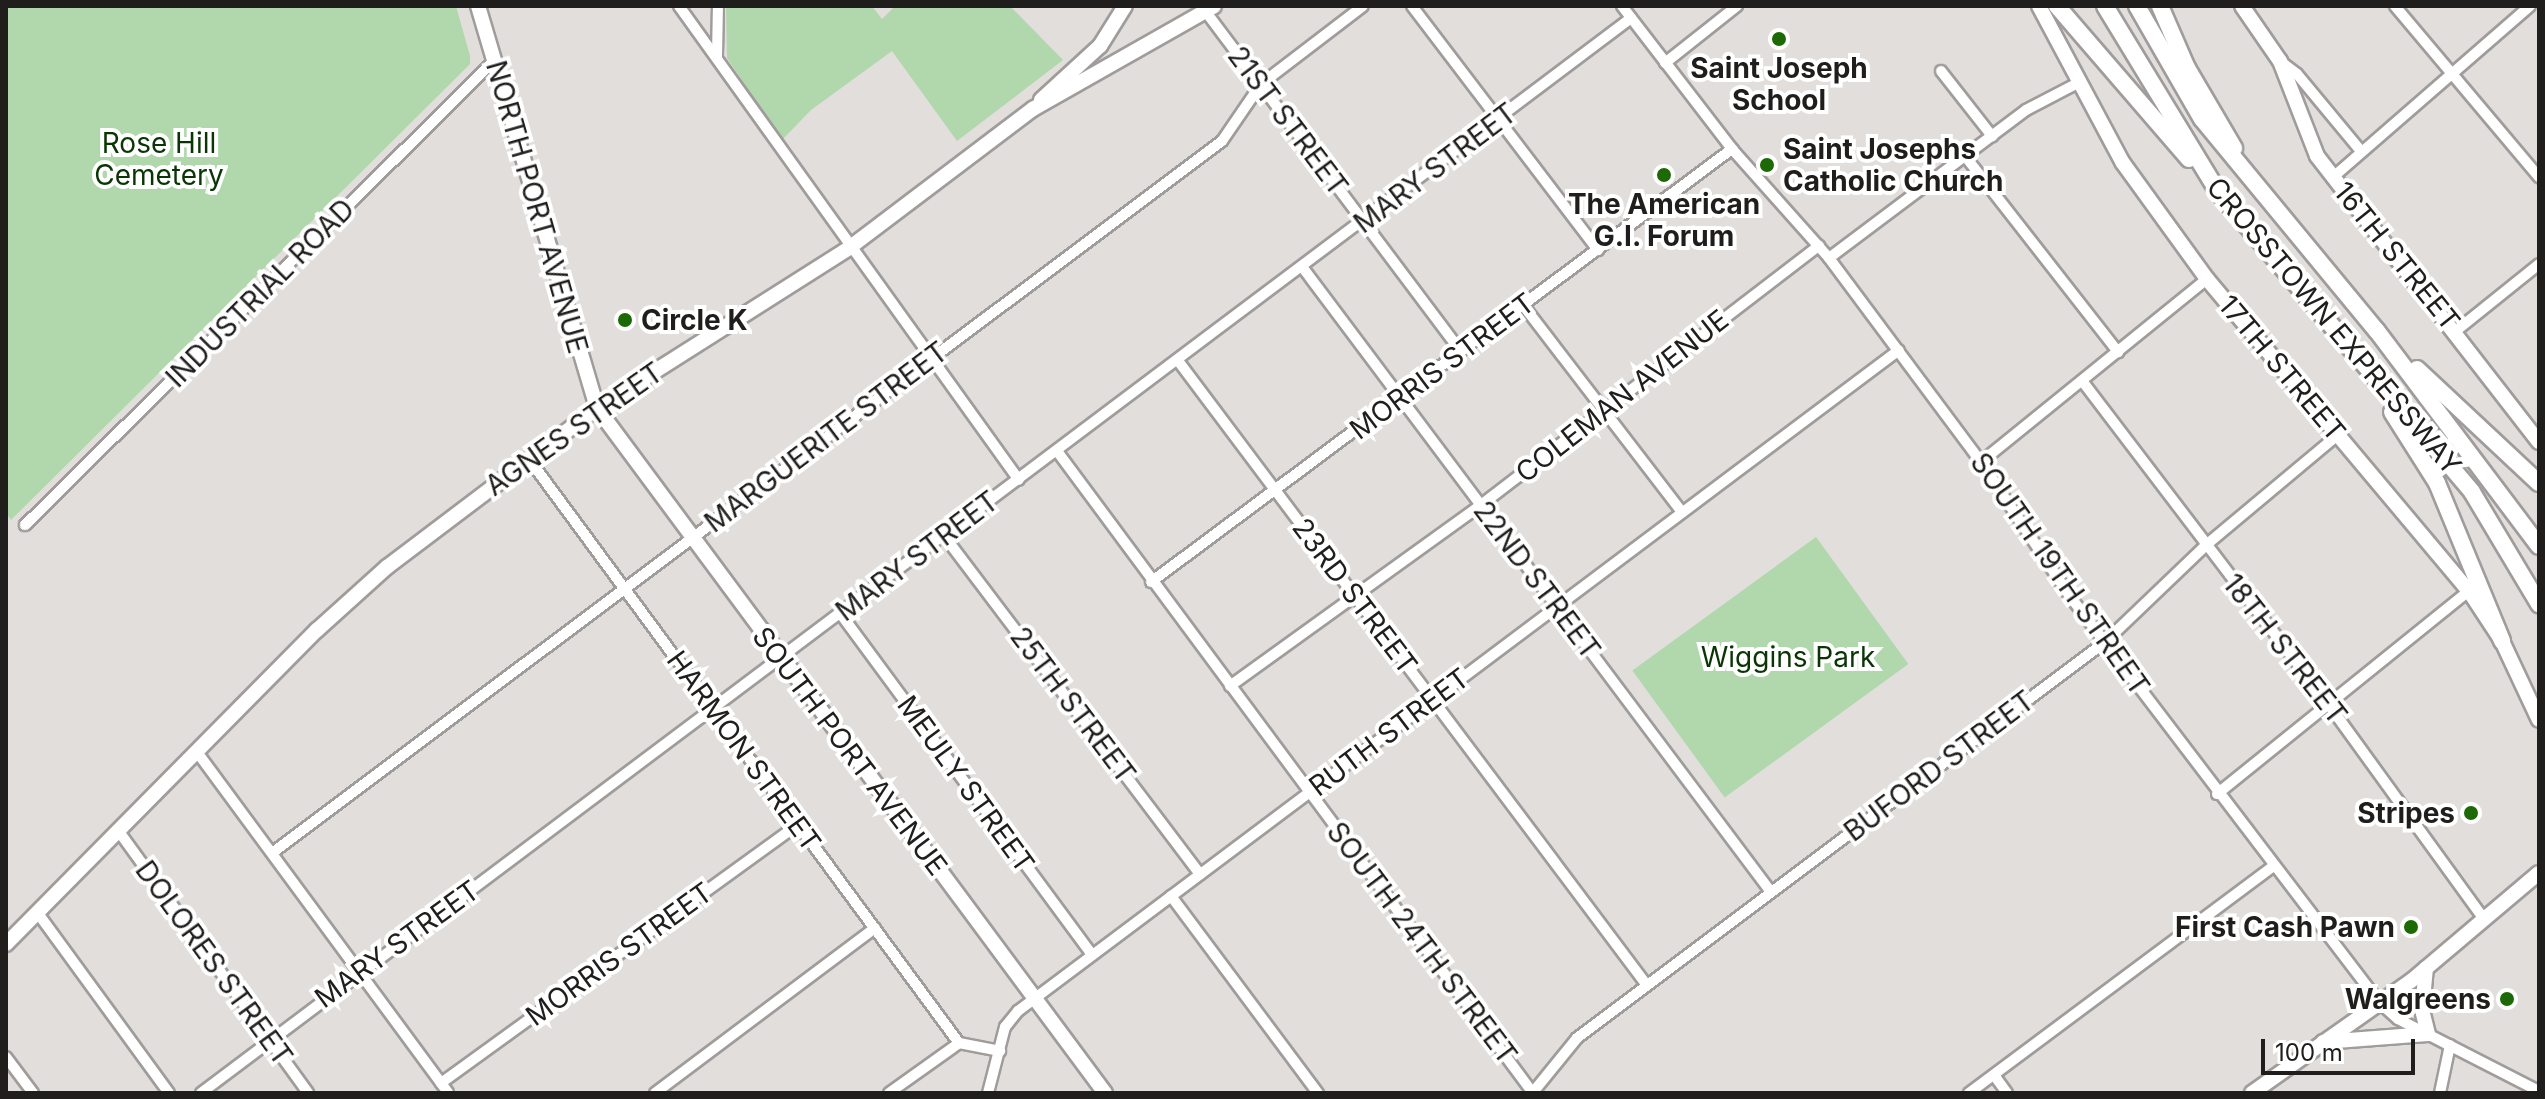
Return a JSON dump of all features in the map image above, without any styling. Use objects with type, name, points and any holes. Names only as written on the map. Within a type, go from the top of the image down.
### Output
[{"type":"highway","points":[[2057,6],[2217,190]]},
{"type":"highway","name":"CROSSTOWN EXPRESSWAY","points":[[2105,6],[2217,190],[2472,492],[2539,604]]},
{"type":"highway","name":"CROSSTOWN EXPRESSWAY","points":[[2137,6],[2202,119],[2377,331],[2539,546]]},
{"type":"highway","points":[[2160,6],[2187,68],[2249,178]]},
{"type":"highway","points":[[2377,331],[2539,483]]},
{"type":"highway","points":[[2361,363],[2437,483],[2502,641]]},
{"type":"main road","name":"NORTH PORT AVENUE","points":[[478,6],[597,408]]},
{"type":"main road","points":[[1033,109],[1100,46],[1125,6]]},
{"type":"main road","name":"17TH STREET","points":[[2039,6],[2076,84],[2123,163],[2207,279],[2469,591],[2502,641],[2539,720]]},
{"type":"main road","name":"16TH STREET","points":[[2242,6],[2280,61],[2304,128],[2332,178],[2457,330],[2537,436]]},
{"type":"main road","name":"AGNES STREET","points":[[6,944],[349,600],[529,459],[597,408],[849,248],[1033,109],[1208,8]]},
{"type":"main road","name":"SOUTH PORT AVENUE","points":[[597,408],[1105,1093]]},
{"type":"main road","points":[[2252,1093],[2270,1087],[2323,1042],[2426,968],[2539,873]]},
{"type":"main road","points":[[2323,1042],[2428,1034],[2422,1010],[2426,968]]},
{"type":"street","points":[[679,6],[849,248],[1019,480]]},
{"type":"street","points":[[717,56],[718,6]]},
{"type":"street","name":"MARGUERITE STREET","points":[[272,853],[1222,141],[1261,84],[1363,6]]},
{"type":"street","points":[[1412,6],[1598,250]]},
{"type":"street","name":"SOUTH 19TH STREET","points":[[1622,6],[1732,149],[1829,258],[1899,350],[1981,462],[2105,642],[2217,794],[2379,1002],[2428,1034],[2539,1091]]},
{"type":"street","points":[[1665,63],[1737,6]]},
{"type":"street","points":[[2395,6],[2539,177]]},
{"type":"street","points":[[2332,178],[2530,6]]},
{"type":"street","name":"21ST STREET","points":[[1208,8],[1261,84],[1461,351]]},
{"type":"street","name":"MARY STREET","points":[[201,1093],[268,1039],[1179,362],[1631,18]]},
{"type":"street","name":"INDUSTRIAL ROAD","points":[[25,525],[495,60]]},
{"type":"street","name":"16TH STREET","points":[[2280,61],[2297,74],[2361,151]]},
{"type":"street","points":[[1941,71],[1992,136]]},
{"type":"street","points":[[1829,258],[1992,136],[2076,84]]},
{"type":"street","name":"MORRIS STREET","points":[[1151,582],[1732,149]]},
{"type":"street","points":[[1965,156],[2118,352]]},
{"type":"street","name":"COLEMAN AVENUE","points":[[1230,686],[1481,505],[1819,246]]},
{"type":"street","points":[[2457,330],[2539,264]]},
{"type":"street","name":"22ND STREET","points":[[1303,268],[1771,892]]},
{"type":"street","points":[[1981,462],[2207,279]]},
{"type":"street","points":[[1523,305],[1682,512]]},
{"type":"street","name":"RUTH STREET","points":[[988,1093],[1011,1017],[1034,998],[1899,350]]},
{"type":"street","name":"23RD STREET","points":[[1179,362],[1646,984]]},
{"type":"street","name":"18TH STREET","points":[[2083,382],[2329,705],[2483,918]]},
{"type":"street","name":"BUFORD STREET","points":[[1534,1092],[1577,1038],[2105,642],[2205,546],[2339,434]]},
{"type":"street","name":"SOUTH 24TH STREET","points":[[1057,451],[1151,582],[1534,1092]]},
{"type":"street","name":"HARMON STREET","points":[[529,459],[959,1043]]},
{"type":"street","name":"25TH STREET","points":[[945,537],[1200,874]]},
{"type":"street","points":[[2217,794],[2469,591]]},
{"type":"street","name":"MEULY STREET","points":[[840,613],[1092,955]]},
{"type":"street","points":[[197,752],[448,1093]]},
{"type":"street","name":"MORRIS STREET","points":[[441,1083],[798,825]]},
{"type":"street","name":"DOLORES STREET","points":[[120,833],[308,1093]]},
{"type":"street","points":[[1969,1093],[2273,866]]},
{"type":"street","points":[[1171,896],[1318,1093]]},
{"type":"street","points":[[37,912],[169,1093]]},
{"type":"street","points":[[655,1093],[875,928]]},
{"type":"street","points":[[889,1093],[959,1043],[1000,1051]]},
{"type":"street","points":[[2440,1093],[2450,1045]]},
{"type":"street","points":[[6,1057],[33,1093]]},
{"type":"street","points":[[1994,1075],[2007,1093]]},
{"type":"green space","name":"Rose Hill Cemetery","points":[[6,6],[456,6],[470,56],[470,64],[11,520],[6,513]]},
{"type":"green space","points":[[726,6],[872,6],[882,19],[895,6],[1010,6],[1063,60],[957,141],[892,51],[811,110],[782,140],[727,58]]},
{"type":"green space","name":"Wiggins Park","points":[[1816,537],[1908,664],[1725,797],[1632,670]]},
{"type":"place","name":"Saint Joseph School","points":[[1779,39]]},
{"type":"place","name":"Saint Josephs Catholic Church","points":[[1767,165]]},
{"type":"place","name":"The American G.I. Forum","points":[[1664,175]]},
{"type":"place","name":"Circle K","points":[[625,320]]},
{"type":"place","name":"Stripes","points":[[2471,813]]},
{"type":"place","name":"First Cash Pawn","points":[[2411,927]]},
{"type":"place","name":"Walgreens","points":[[2507,999]]}]
